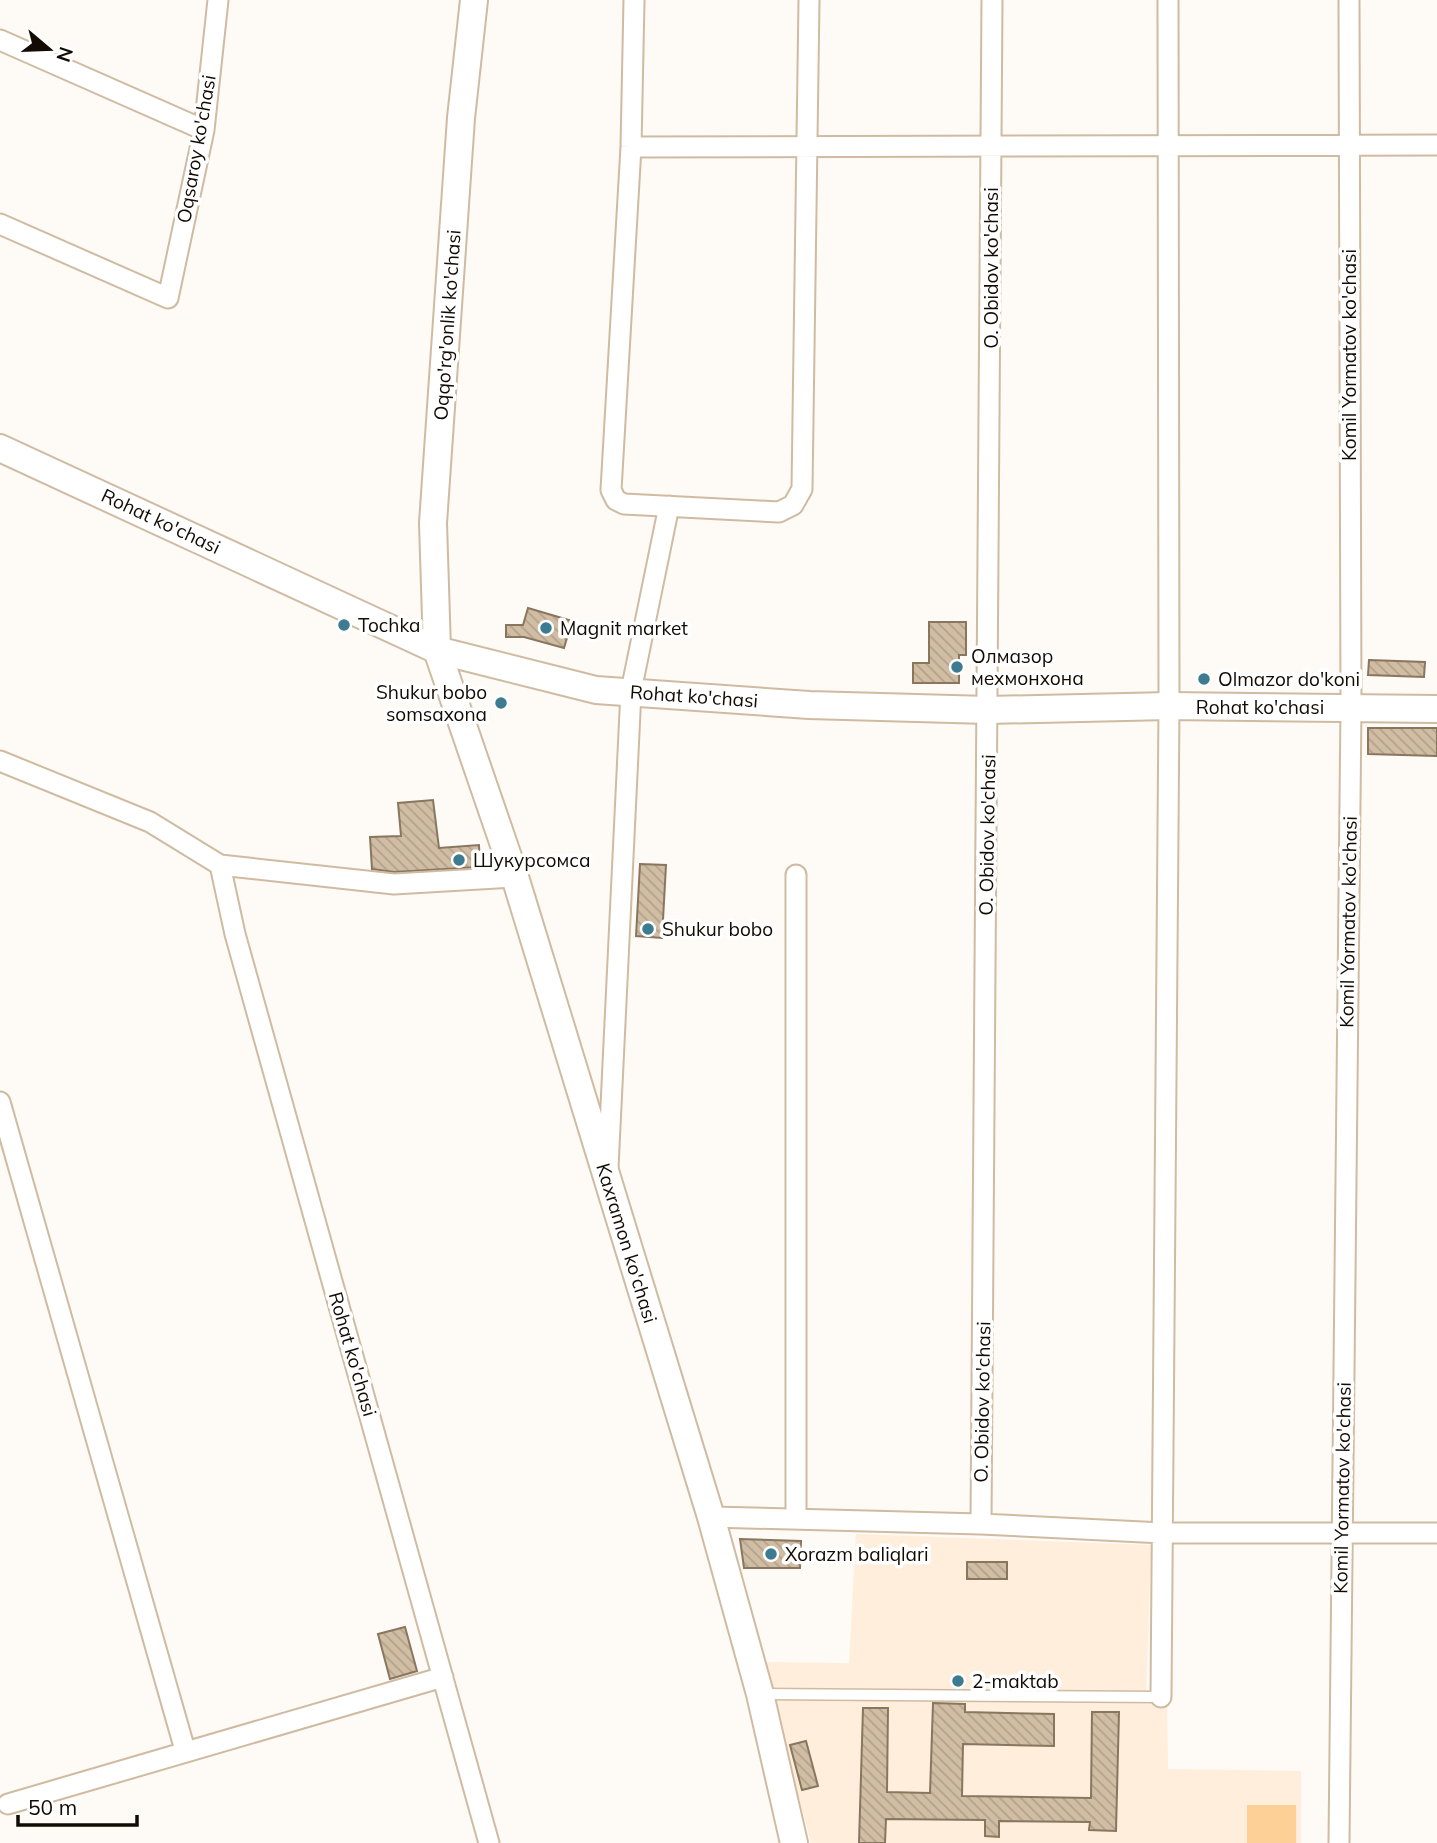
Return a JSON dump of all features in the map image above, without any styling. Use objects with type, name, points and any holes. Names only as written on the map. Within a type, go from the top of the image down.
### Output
[{"type":"street","name":"Oqsaroy ko'chasi","points":[[0,224],[168,298],[204,130],[218,0]]},
{"type":"street","name":"Oqqo'rg'onlik ko'chasi","points":[[437,650],[433,523],[461,118],[474,0]]},
{"type":"street","points":[[634,0],[631,147],[611,490],[617,500],[624,504],[779,513],[793,505],[802,489],[809,0]]},
{"type":"street","name":"O. Obidov ko'chasi","points":[[981,1524],[992,0]]},
{"type":"street","points":[[1161,1698],[1169,706],[1168,0]]},
{"type":"street","name":"Komil Yormatov ko'chasi","points":[[1339,1843],[1351,707],[1349,0]]},
{"type":"street","points":[[0,40],[204,130]]},
{"type":"street","points":[[631,147],[1437,145]]},
{"type":"street","name":"Rohat ko'chasi","points":[[0,448],[437,650],[596,690],[808,705],[988,710],[1169,706],[1437,709]]},
{"type":"street","points":[[608,1179],[631,691],[669,506]]},
{"type":"street","name":"Kaxramon ko'chasi","points":[[437,650],[515,877],[711,1517],[760,1694],[794,1843]]},
{"type":"street","points":[[0,761],[150,822],[220,865],[394,884],[515,877]]},
{"type":"street","name":"Rohat ko'chasi","points":[[220,865],[235,934],[489,1843]]},
{"type":"street","points":[[796,875],[796,1519]]},
{"type":"street","points":[[0,1102],[186,1750]]},
{"type":"street","points":[[711,1517],[981,1524],[1163,1533],[1437,1533]]},
{"type":"street","points":[[8,1804],[443,1677]]},
{"type":"lane","points":[[760,1694],[1161,1698]]},
{"type":"shaded area","name":"2-maktab","points":[[856,1534],[1151,1545],[1146,1702],[1167,1699],[1168,1769],[1301,1771],[1301,1843],[811,1843],[764,1662],[849,1663]]},
{"type":"shaded area","points":[[1247,1805],[1296,1805],[1296,1843],[1247,1843]]},
{"type":"building","name":"Magnit market","points":[[528,608],[572,621],[564,648],[524,637],[506,637],[506,625],[523,625]]},
{"type":"building","points":[[929,622],[966,622],[966,655],[959,655],[959,683],[913,683],[913,663],[929,663]]},
{"type":"building","points":[[1369,660],[1425,662],[1424,677],[1368,675]]},
{"type":"building","points":[[1368,728],[1437,728],[1437,756],[1368,754]]},
{"type":"building","points":[[433,800],[439,848],[479,845],[480,867],[394,872],[372,869],[370,837],[401,836],[398,803]]},
{"type":"building","points":[[640,864],[666,865],[662,938],[636,936]]},
{"type":"building","name":"Xorazm baliqlari","points":[[740,1539],[801,1541],[800,1568],[744,1568]]},
{"type":"building","points":[[967,1562],[1007,1562],[1007,1579],[967,1579]]},
{"type":"building","points":[[405,1627],[417,1671],[390,1679],[378,1634]]},
{"type":"building","points":[[933,1703],[965,1704],[965,1712],[1054,1714],[1054,1746],[963,1744],[962,1796],[1091,1798],[1092,1712],[1119,1712],[1116,1831],[1089,1830],[1090,1822],[999,1821],[999,1837],[985,1836],[985,1820],[886,1819],[885,1843],[859,1843],[863,1708],[888,1708],[887,1792],[930,1793]]},
{"type":"building","points":[[806,1741],[818,1786],[802,1790],[790,1745]]},
{"type":"place","name":"Tochka","points":[[344,625]]},
{"type":"place","name":"Magnit market","points":[[546,628]]},
{"type":"place","name":"Олмазор мехмонхона","points":[[957,667]]},
{"type":"place","name":"Olmazor do'koni","points":[[1204,679]]},
{"type":"place","name":"Shukur bobo somsaxona","points":[[501,703]]},
{"type":"place","name":"Шукурсомса","points":[[459,860]]},
{"type":"place","name":"Shukur bobo","points":[[648,929]]},
{"type":"place","name":"Xorazm baliqlari","points":[[771,1554]]},
{"type":"place","name":"2-maktab","points":[[958,1681]]}]
